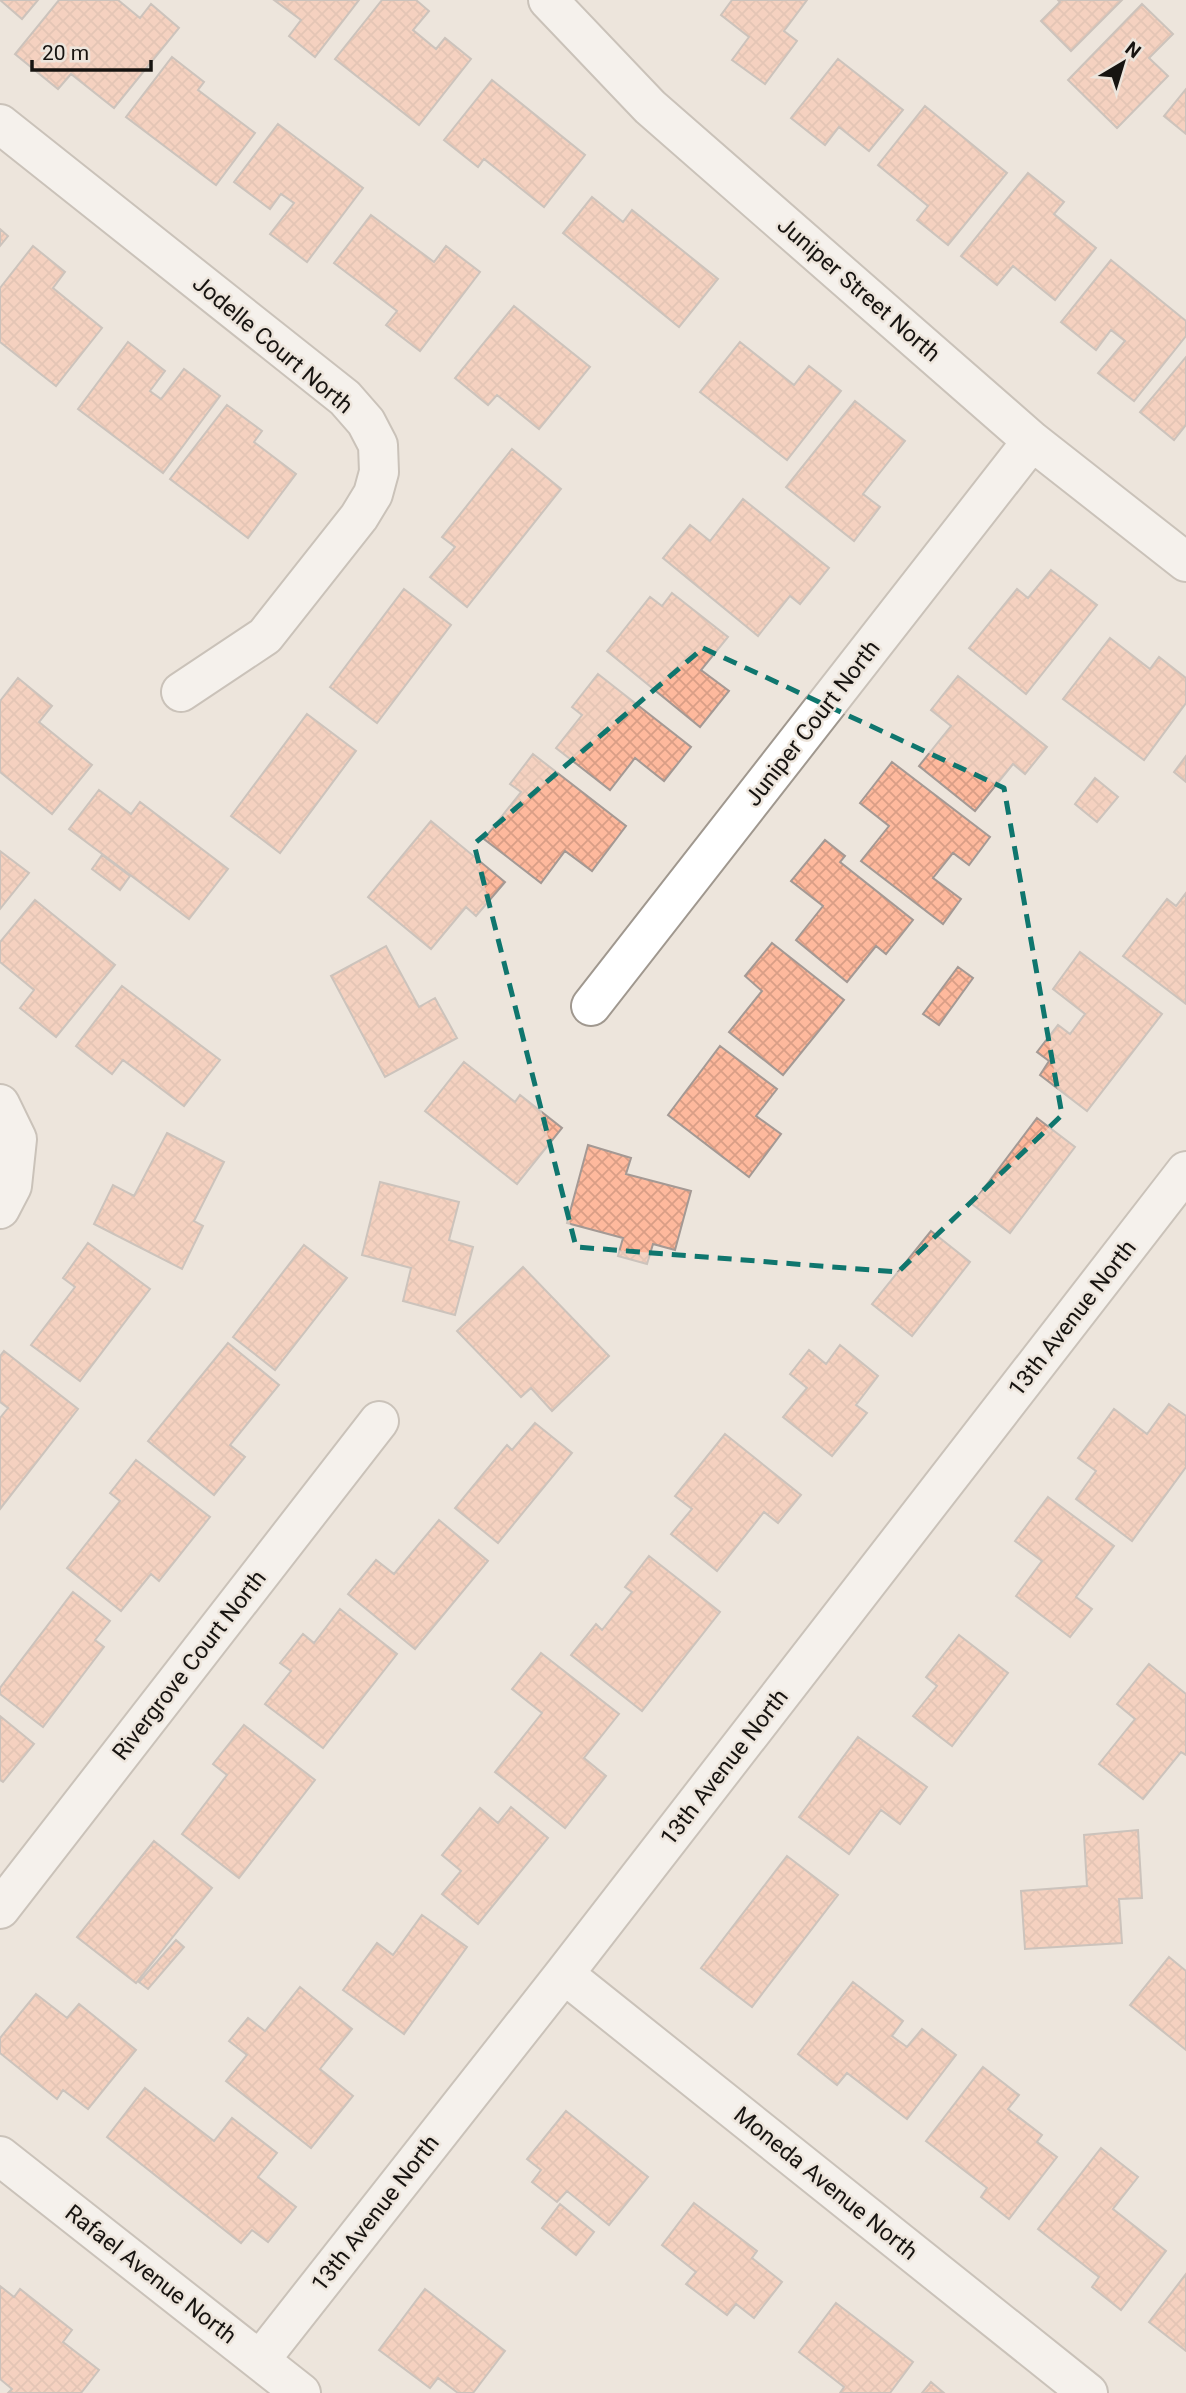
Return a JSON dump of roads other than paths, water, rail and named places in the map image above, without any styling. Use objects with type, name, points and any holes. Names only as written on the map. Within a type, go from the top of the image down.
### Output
[{"type":"street","name":"Juniper Street North","points":[[548,0],[650,107],[1032,441],[1186,562]]},
{"type":"street","name":"Jodelle Court North","points":[[0,124],[345,398],[366,422],[378,445],[379,472],[373,494],[359,517],[265,636],[181,692]]},
{"type":"street","name":"Juniper Court North","points":[[591,1006],[1032,441]]},
{"type":"street","points":[[0,1104],[17,1139],[12,1186],[0,1209]]},
{"type":"street","name":"13th Avenue North","points":[[260,2360],[564,1974],[1186,1171]]},
{"type":"street","name":"Rivergrove Court North","points":[[0,1909],[379,1420]]},
{"type":"street","name":"Moneda Avenue North","points":[[564,1974],[1088,2393]]},
{"type":"street","name":"Rafael Avenue North","points":[[0,2156],[301,2393]]}]
